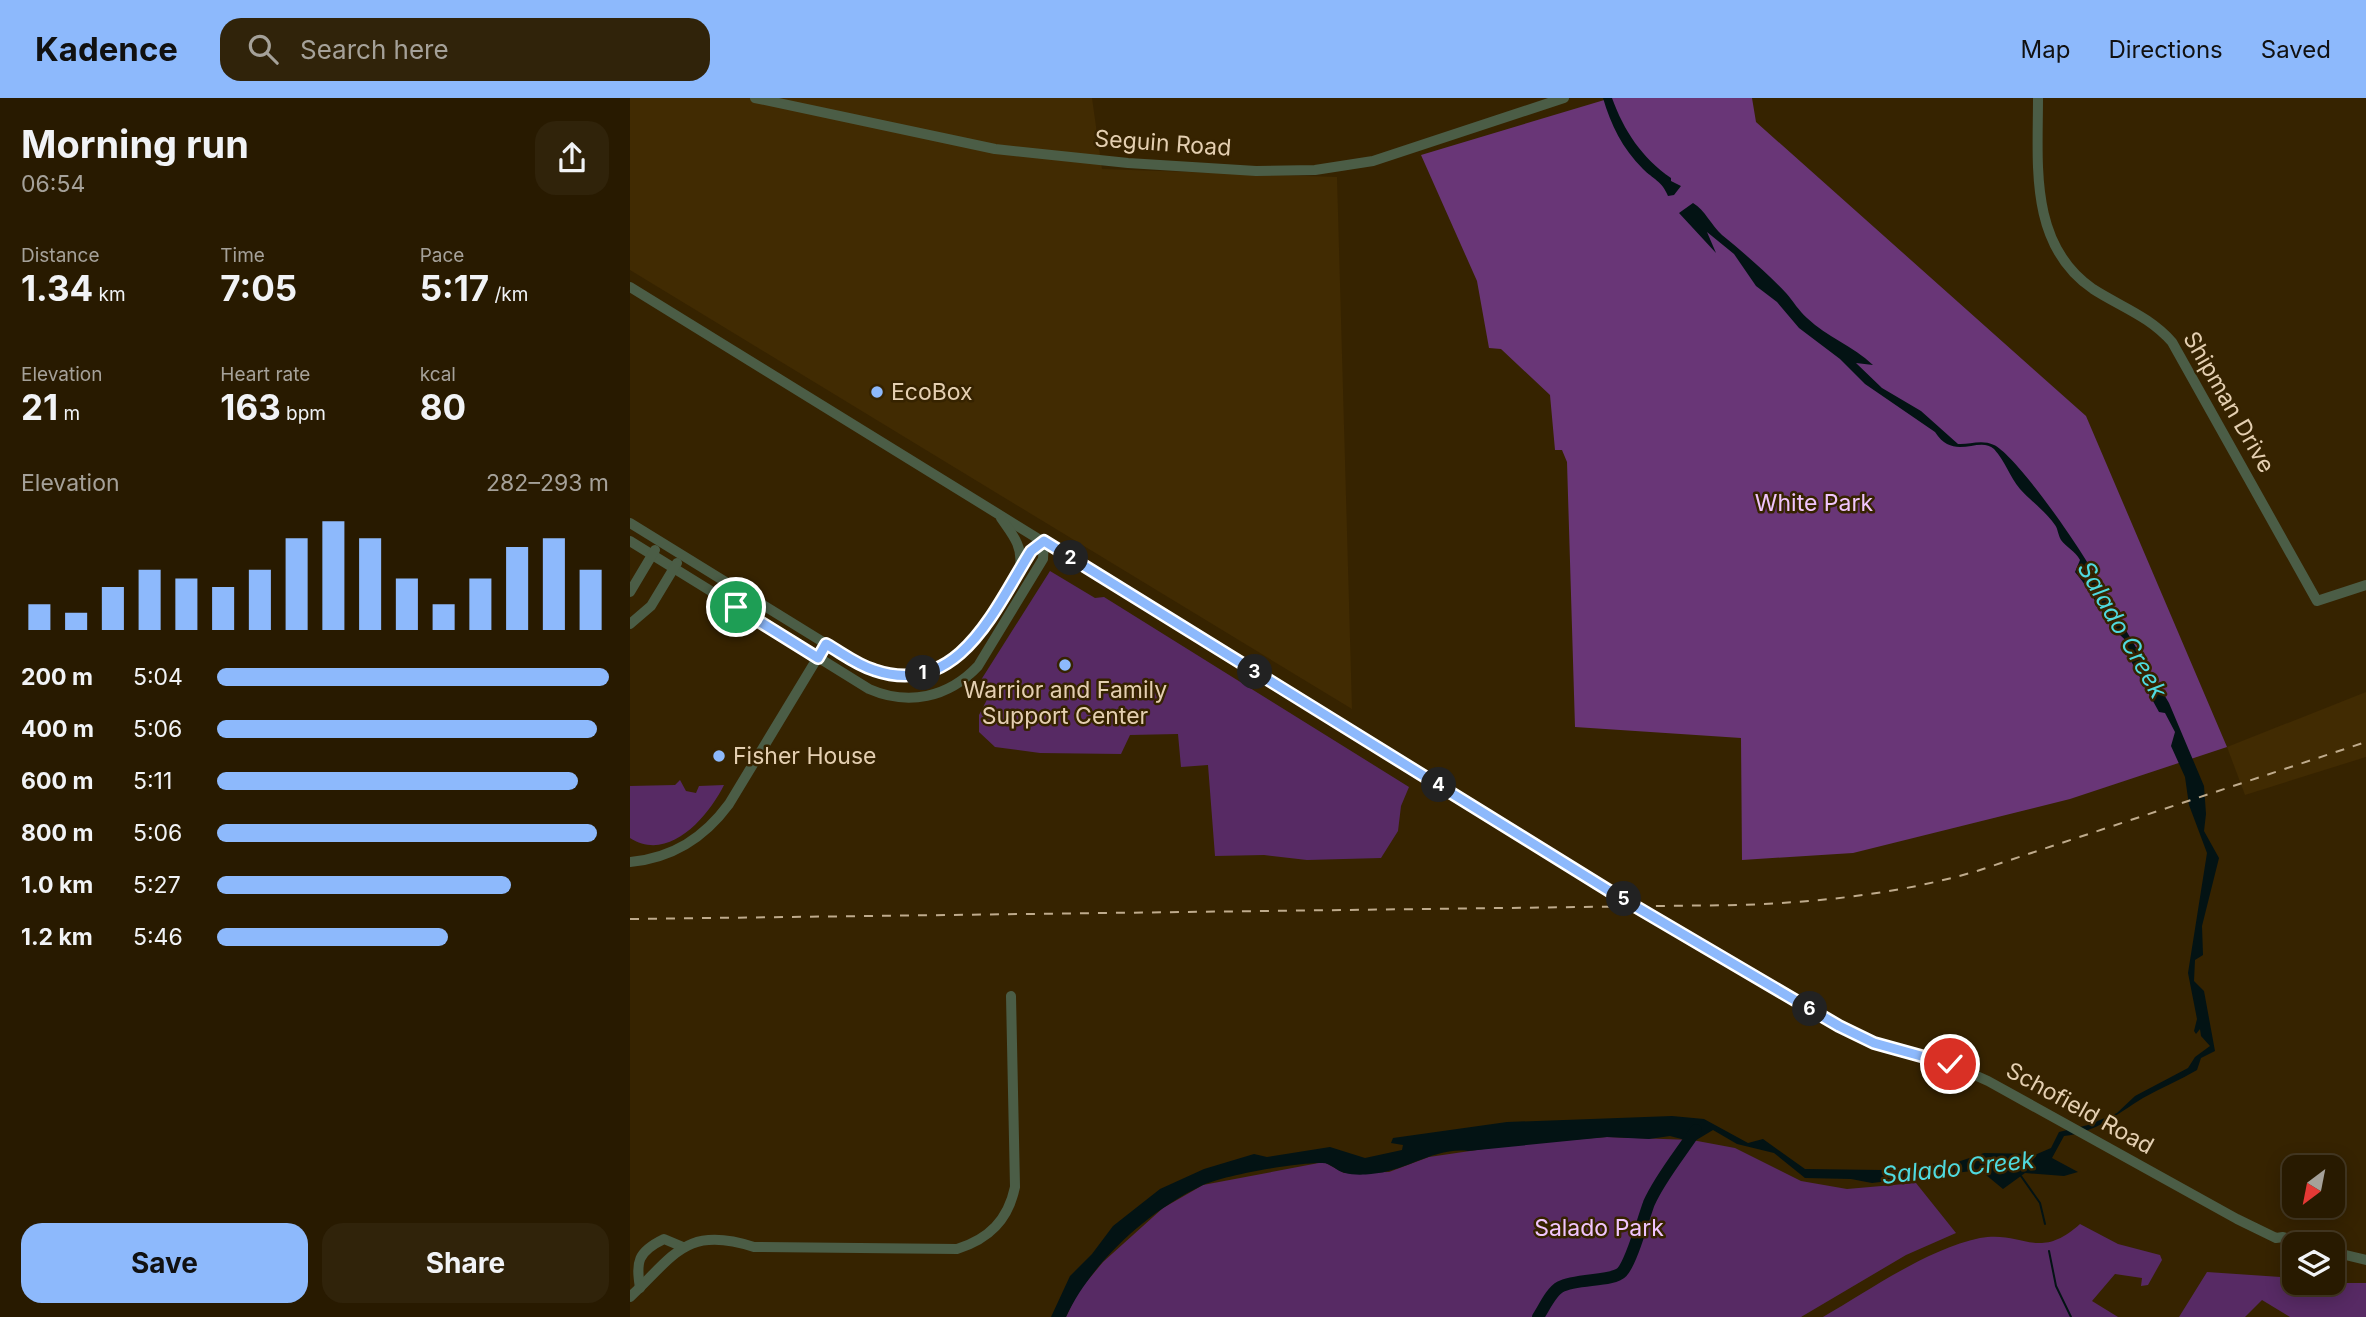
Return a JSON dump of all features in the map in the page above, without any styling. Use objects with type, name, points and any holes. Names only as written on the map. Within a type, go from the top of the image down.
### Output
[{"type":"street","name":"Seguin Road","points":[[755,98],[1006,150],[1256,171],[1315,170],[1373,161],[1564,98]]},
{"type":"street","name":"Shipman Drive","points":[[2038,98],[2038,190],[2044,221],[2054,246],[2087,284],[2138,312],[2172,342],[2317,601],[2366,585]]},
{"type":"street","name":"Schofield Road","points":[[630,286],[1616,895],[1827,1019],[1874,1043],[1950,1064],[1988,1080],[2186,1191],[2276,1238],[2282,1237]]},
{"type":"street","points":[[998,513],[1016,539],[1022,554],[1020,567]]},
{"type":"street","points":[[630,523],[857,663],[884,673],[914,674],[942,667],[973,644],[1031,551],[1044,541]]},
{"type":"street","points":[[630,541],[869,689],[886,696],[914,699],[942,693],[964,679],[983,659],[1043,559],[1044,541]]},
{"type":"street","points":[[630,592],[660,542]]},
{"type":"street","points":[[630,624],[650,606],[682,555]]},
{"type":"street","points":[[630,862],[671,853],[712,826],[729,804],[826,644]]},
{"type":"street","points":[[630,1297],[683,1247],[710,1237],[730,1239],[754,1247],[957,1249],[988,1236],[1011,1204],[1015,1186],[1011,996]]},
{"type":"street","points":[[2276,1238],[2282,1244]]},
{"type":"street","points":[[640,1288],[635,1267],[639,1260],[664,1239],[683,1247]]},
{"type":"street","points":[[2345,1256],[2366,1263]]},
{"type":"street","points":[[2345,1261],[2366,1263]]},
{"type":"shaded area","points":[[630,98],[1092,98],[1102,169],[1337,177],[1352,709],[630,270]]},
{"type":"shaded area","points":[[2366,692],[2366,757],[2245,795],[2227,747]]},
{"type":"green space","name":"White Park","points":[[1611,98],[1752,98],[1756,122],[2086,416],[2227,747],[2070,799],[1853,853],[1742,860],[1741,738],[1575,727],[1567,462],[1562,450],[1555,450],[1550,395],[1501,349],[1489,348],[1477,281],[1421,155]]},
{"type":"green space","points":[[1050,571],[1095,598],[1104,597],[1409,787],[1401,806],[1398,831],[1381,858],[1307,860],[1264,855],[1215,856],[1208,765],[1181,767],[1178,734],[1130,735],[1121,754],[1040,753],[995,747],[979,732],[979,715],[993,688],[981,680]]},
{"type":"green space","points":[[680,780],[686,791],[696,793],[699,786],[724,785],[698,822],[673,841],[659,845],[645,844],[630,838],[630,786],[675,785]]},
{"type":"green space","name":"Salado Park","points":[[1607,1137],[1692,1140],[1735,1148],[1801,1181],[1847,1189],[1916,1183],[1956,1233],[1906,1255],[1801,1317],[1066,1317],[1078,1292],[1103,1262],[1163,1208],[1203,1185],[1324,1162],[1344,1173],[1389,1172],[1429,1157],[1518,1144]]},
{"type":"green space","points":[[2080,1224],[2118,1244],[2160,1255],[2162,1260],[2148,1285],[2141,1286],[2142,1278],[2115,1274],[2092,1301],[2118,1317],[1823,1317],[1919,1261],[1960,1243],[1995,1237],[2041,1243],[2053,1241]]},
{"type":"green space","points":[[2207,1272],[2282,1277],[2282,1295],[2345,1295],[2345,1283],[2366,1283],[2366,1317],[2290,1317],[2262,1300],[2245,1317],[2179,1317]]},
{"type":"water","points":[[1603,98],[1612,98],[1635,143],[1671,181],[1681,186],[1674,195],[1668,196],[1660,184],[1629,153],[1614,127]]},
{"type":"water","name":"Salado Creek","points":[[1693,203],[1722,235],[1786,293],[1807,318],[1873,365],[1856,363],[1882,388],[1921,411],[1958,444],[1989,443],[2005,454],[2037,490],[2087,562],[2169,703],[2204,786],[2204,831],[2219,858],[2202,926],[2203,955],[2195,960],[2194,981],[2204,991],[2215,1051],[2201,1058],[2197,1070],[2143,1098],[2105,1122],[2086,1131],[2064,1136],[2052,1158],[2078,1172],[2064,1176],[2025,1173],[2003,1189],[1980,1170],[1872,1183],[1851,1179],[1805,1178],[1774,1153],[1737,1144],[1713,1130],[1693,1142],[1670,1136],[1649,1139],[1607,1137],[1455,1151],[1431,1156],[1396,1169],[1368,1174],[1345,1173],[1321,1163],[1277,1167],[1242,1174],[1201,1186],[1161,1210],[1105,1259],[1090,1277],[1066,1317],[1051,1317],[1070,1276],[1092,1254],[1113,1226],[1160,1189],[1204,1169],[1254,1154],[1267,1157],[1330,1147],[1365,1158],[1402,1150],[1403,1145],[1391,1143],[1393,1138],[1507,1122],[1672,1116],[1704,1119],[1748,1143],[1763,1139],[1805,1169],[1883,1170],[1940,1163],[1946,1166],[1984,1153],[2037,1154],[2051,1148],[2059,1132],[2088,1125],[2117,1113],[2135,1096],[2188,1068],[2195,1057],[2210,1046],[2201,1036],[2200,1029],[2196,1034],[2194,1031],[2197,1019],[2188,973],[2207,853],[2189,805],[2185,777],[2171,746],[2175,732],[2165,713],[2159,712],[2126,652],[2128,642],[2113,627],[2075,572],[2080,560],[2061,540],[2051,520],[2020,489],[1994,449],[1988,445],[1958,447],[1942,441],[1935,432],[1865,384],[1840,359],[1799,328],[1777,302],[1756,286],[1734,254],[1707,232],[1716,253],[1679,213]]},
{"type":"waterway","points":[[1538,1317],[1560,1287],[1611,1277],[1622,1272],[1633,1250],[1649,1203],[1696,1130]]},
{"type":"waterway","name":"Salado Creek","points":[[2021,1176],[2040,1203],[2045,1224]]},
{"type":"waterway","points":[[2049,1251],[2056,1286],[2071,1317]]},
{"type":"railway","points":[[630,919],[1740,905],[1830,899],[1918,886],[1977,871],[2366,742]]},
{"type":"place","name":"EcoBox","points":[[877,392]]},
{"type":"place","name":"Warrior and Family Support Center","points":[[1065,665]]},
{"type":"place","name":"Fisher House","points":[[719,756]]},
{"type":"route","points":[[736,607],[818,658],[826,644],[875,671],[904,675],[923,673],[942,667],[973,644],[1031,551],[1044,541],[1616,895],[1839,1026],[1874,1043],[1950,1064]]}]
